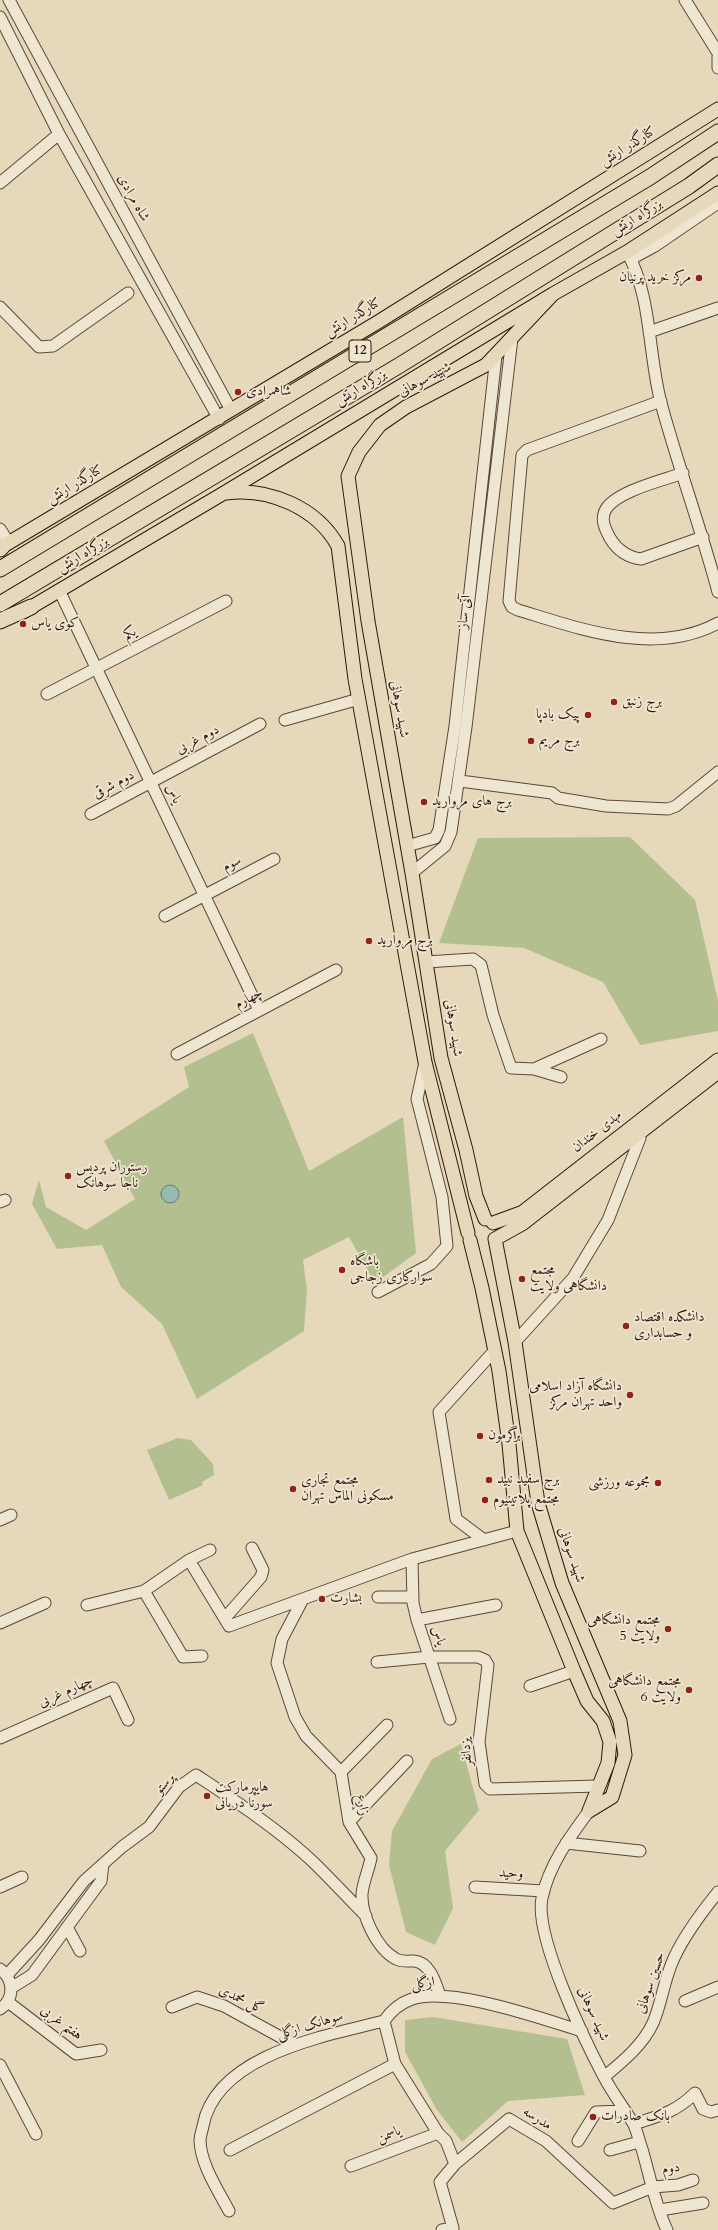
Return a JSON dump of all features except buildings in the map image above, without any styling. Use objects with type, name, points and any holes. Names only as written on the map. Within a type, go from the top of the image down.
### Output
[{"type":"highway","name":"بزرگراه ارتش","points":[[0,569],[650,177],[718,132]]},
{"type":"highway","name":"بزرگراه ارتش","points":[[0,604],[393,369],[689,186],[718,165]]},
{"type":"highway","points":[[0,621],[31,607]]},
{"type":"main road","name":"کنارگذر ارتش","points":[[3,547],[220,419],[231,410],[378,322],[718,109]]},
{"type":"main road","points":[[689,186],[718,171]]},
{"type":"main road","points":[[0,627],[58,590],[224,493],[553,294],[629,256],[718,193]]},
{"type":"main road","name":"شهید سوهانی","points":[[489,1221],[476,1196],[466,1150],[441,1058],[412,873],[368,621],[348,476],[354,459],[370,437],[392,415],[481,369],[496,356],[553,294]]},
{"type":"main road","points":[[171,448],[282,398]]},
{"type":"main road","name":"شهید سوهانی","points":[[224,493],[246,492],[282,500],[305,510],[324,527],[338,546],[347,621],[359,699],[426,1062],[495,1350],[506,1419],[517,1531],[574,1671],[588,1701],[603,1721],[610,1742],[608,1763],[589,1811]]},
{"type":"main road","points":[[347,621],[368,621]]},
{"type":"main road","points":[[426,1062],[441,1058]]},
{"type":"main road","name":"مهدی خندان","points":[[489,1221],[522,1212],[718,1060]]},
{"type":"main road","name":"مهدی خندان","points":[[495,1239],[522,1224],[718,1072]]},
{"type":"main road","points":[[489,1221],[496,1231],[495,1239],[489,1246],[480,1247],[469,1237],[473,1222],[489,1221]]},
{"type":"main road","name":"شهید سوهانی","points":[[495,1239],[515,1342],[538,1503],[562,1583],[620,1721],[625,1755],[612,1797],[589,1811]]},
{"type":"street","name":"شاه مرادی","points":[[9,0],[15,14],[231,410]]},
{"type":"street","points":[[685,0],[718,54]]},
{"type":"street","points":[[15,14],[0,20],[59,134],[220,419]]},
{"type":"street","points":[[718,57],[718,68]]},
{"type":"street","points":[[0,182],[59,134]]},
{"type":"street","points":[[718,203],[655,246],[629,256],[638,274],[661,402],[703,537],[718,592]]},
{"type":"street","points":[[0,307],[39,347],[54,346],[128,293]]},
{"type":"street","points":[[649,332],[718,308]]},
{"type":"street","name":"آتی ساز","points":[[412,873],[445,846],[449,839],[459,784],[512,338]]},
{"type":"street","name":"آتی ساز","points":[[407,846],[435,838],[438,834],[455,726],[496,356]]},
{"type":"street","points":[[494,379],[499,374],[504,375],[507,380]]},
{"type":"street","points":[[661,402],[527,450],[522,455],[509,601],[512,607],[518,610],[588,631],[631,638],[652,639],[671,637],[686,634],[718,623]]},
{"type":"street","points":[[683,474],[619,496],[606,509],[604,524],[613,543],[620,551],[631,558],[641,559],[703,537]]},
{"type":"street","points":[[0,529],[3,547]]},
{"type":"street","name":"یاس","points":[[58,590],[260,1010]]},
{"type":"street","name":"یکم","points":[[47,694],[226,601]]},
{"type":"street","points":[[285,720],[359,699]]},
{"type":"street","name":"دوم غربی","points":[[150,782],[260,724]]},
{"type":"street","points":[[455,726],[466,727]]},
{"type":"street","points":[[459,784],[550,800],[558,798],[606,806],[668,809],[676,806],[718,772]]},
{"type":"street","name":"دوم شرقی","points":[[91,814],[150,782]]},
{"type":"street","name":"سوم","points":[[165,916],[274,859]]},
{"type":"street","points":[[426,962],[478,961],[481,964],[493,1015],[509,1065],[520,1070],[534,1069],[601,1039]]},
{"type":"street","name":"چهارم","points":[[177,1054],[336,970]]},
{"type":"street","points":[[378,1292],[431,1264],[447,1246],[442,1197],[417,1099],[426,1062]]},
{"type":"street","points":[[534,1069],[561,1077]]},
{"type":"street","points":[[515,1342],[573,1278],[608,1220],[640,1138]]},
{"type":"street","points":[[484,1540],[456,1519],[439,1412],[495,1350]]},
{"type":"street","points":[[0,1520],[11,1515]]},
{"type":"street","points":[[189,1560],[229,1626],[302,1601],[344,1583],[412,1559],[517,1531]]},
{"type":"street","points":[[225,1618],[261,1577],[263,1570],[252,1548]]},
{"type":"street","points":[[87,1605],[144,1591],[189,1560],[210,1550]]},
{"type":"street","name":"یاس","points":[[412,1559],[413,1598],[416,1620],[450,1719]]},
{"type":"street","points":[[144,1591],[184,1657],[202,1656]]},
{"type":"street","points":[[378,1597],[413,1598]]},
{"type":"street","points":[[302,1601],[282,1639],[277,1663],[295,1717],[306,1736],[342,1772],[387,1725]]},
{"type":"street","points":[[0,1623],[45,1603]]},
{"type":"street","points":[[416,1620],[496,1605]]},
{"type":"street","points":[[377,1662],[429,1657]]},
{"type":"street","name":"یزدانفر","points":[[429,1657],[478,1657],[485,1660],[488,1665],[479,1742],[485,1784],[490,1789],[598,1786]]},
{"type":"street","points":[[530,1686],[574,1671]]},
{"type":"street","name":"چهارم غربی","points":[[0,1738],[113,1688],[128,1720]]},
{"type":"street","points":[[349,1822],[407,1761]]},
{"type":"street","name":"زارع","points":[[342,1772],[349,1822],[372,1858],[362,1894],[366,1916],[386,1952],[398,1960],[417,1961],[427,1968],[433,1977],[440,1996]]},
{"type":"street","name":"پرستو","points":[[4,1972],[39,1940],[84,1881],[149,1827],[179,1787],[196,1775],[255,1814],[293,1844],[366,1916]]},
{"type":"street","name":"شهید سوهانی","points":[[589,1811],[566,1843],[548,1875],[544,1891],[541,1920],[548,1949],[582,2031],[604,2077],[624,2111],[634,2124],[667,2230]]},
{"type":"street","points":[[566,1843],[640,1851]]},
{"type":"street","points":[[4,2005],[11,1988],[32,1975],[101,1881],[103,1864]]},
{"type":"street","points":[[0,1887],[22,1877]]},
{"type":"street","name":"وحید","points":[[476,1887],[544,1891]]},
{"type":"street","name":"حسین سوهانی","points":[[604,2077],[623,2062],[641,2041],[653,2023],[676,1954],[685,1936],[718,1892]]},
{"type":"street","points":[[67,1928],[80,1951]]},
{"type":"street","points":[[4,1972],[11,1988]]},
{"type":"street","points":[[685,2001],[718,1987]]},
{"type":"street","name":"ازگلی","points":[[384,2021],[392,2010],[412,1998],[440,1996],[484,2002],[582,2031]]},
{"type":"street","name":"گل محمدی","points":[[172,2006],[197,1997],[224,2006],[294,2044]]},
{"type":"street","name":"هفتم غربی","points":[[4,2005],[76,2054],[101,2050]]},
{"type":"street","points":[[384,2021],[395,2064],[438,2133],[446,2141],[455,2164]]},
{"type":"street","name":"سوهانک ازگلی","points":[[229,2211],[205,2162],[200,2141],[205,2112],[217,2093],[231,2079],[271,2055],[294,2044],[384,2021]]},
{"type":"street","points":[[230,2150],[395,2064]]},
{"type":"street","points":[[0,2065],[36,2134]]},
{"type":"street","points":[[634,2124],[670,2113],[684,2104],[695,2093],[703,2108],[711,2112],[718,2110]]},
{"type":"street","points":[[578,2141],[596,2112],[624,2111]]},
{"type":"street","name":"مدرسه","points":[[442,2230],[453,2228],[440,2182],[455,2164],[509,2118],[546,2141],[613,2203],[653,2187]]},
{"type":"street","name":"یاسمن","points":[[350,2166],[438,2133]]},
{"type":"street","points":[[610,2150],[640,2142]]},
{"type":"street","name":"دوم","points":[[653,2187],[678,2185],[693,2180]]},
{"type":"street","points":[[660,2210],[703,2203]]},
{"type":"green space","points":[[630,837],[695,900],[718,1001],[718,1031],[640,1045],[603,982],[524,948],[439,943],[478,838]]},
{"type":"green space","points":[[253,1033],[309,1171],[403,1117],[416,1253],[375,1283],[349,1237],[303,1260],[307,1290],[304,1331],[197,1399],[162,1324],[121,1287],[102,1245],[57,1249],[32,1204],[39,1180],[46,1207],[86,1230],[135,1199],[104,1141],[189,1087],[184,1067]]},
{"type":"green space","points":[[178,1438],[191,1440],[213,1464],[214,1475],[202,1482],[203,1485],[169,1500],[147,1450]]},
{"type":"green space","points":[[461,1744],[479,1810],[445,1851],[453,1908],[435,1945],[406,1932],[389,1865],[392,1831],[432,1759]]},
{"type":"green space","points":[[433,2017],[567,2039],[585,2095],[508,2101],[462,2142],[437,2110],[405,2052],[405,2020]]},
{"type":"water","points":[[166,1185],[174,1185],[179,1190],[177,1201],[174,1203],[166,1203],[161,1198],[161,1190]]},
{"type":"place","name":"مرکز خرید پرنیان","points":[[699,278]]},
{"type":"place","name":"شاهمرادی","points":[[238,392]]},
{"type":"place","name":"کوی یاس","points":[[23,624]]},
{"type":"place","name":"برج زنبق","points":[[614,702]]},
{"type":"place","name":"پیک بادپا","points":[[588,715]]},
{"type":"place","name":"برج مریم","points":[[531,741]]},
{"type":"place","name":"برج های مروارید","points":[[424,802]]},
{"type":"place","name":"برج مروارید","points":[[369,941]]},
{"type":"place","name":"رستوران پردیس ناجا سوهانک","points":[[68,1176]]},
{"type":"place","name":"باشگاه سواركاری زجاجی","points":[[342,1270]]},
{"type":"place","name":"مجتمع دانشگاهی ولایت","points":[[522,1279]]},
{"type":"place","name":"دانشکده اقتصاد و حسابداری","points":[[626,1326]]},
{"type":"place","name":"دانشگاه آزاد اسلامی واحد تهران مرکز","points":[[630,1395]]},
{"type":"place","name":"برگرمون","points":[[480,1436]]},
{"type":"place","name":"برج سفید نبید","points":[[489,1480]]},
{"type":"place","name":"مجموعه ورزشی","points":[[658,1483]]},
{"type":"place","name":"مجتمع تجاری مسکونی الماس تهران","points":[[293,1489]]},
{"type":"place","name":"مجتمع پلاتینیوم","points":[[485,1500]]},
{"type":"place","name":"بشارت","points":[[322,1599]]},
{"type":"place","name":"مجتمع دانشگاهی ولایت 5","points":[[668,1629]]},
{"type":"place","name":"مجتمع دانشگاهی ولایت 6","points":[[689,1690]]},
{"type":"place","name":"هایپرمارکت سورنا دریانی","points":[[207,1796]]},
{"type":"place","name":"بانک صادرات","points":[[593,2117]]}]
